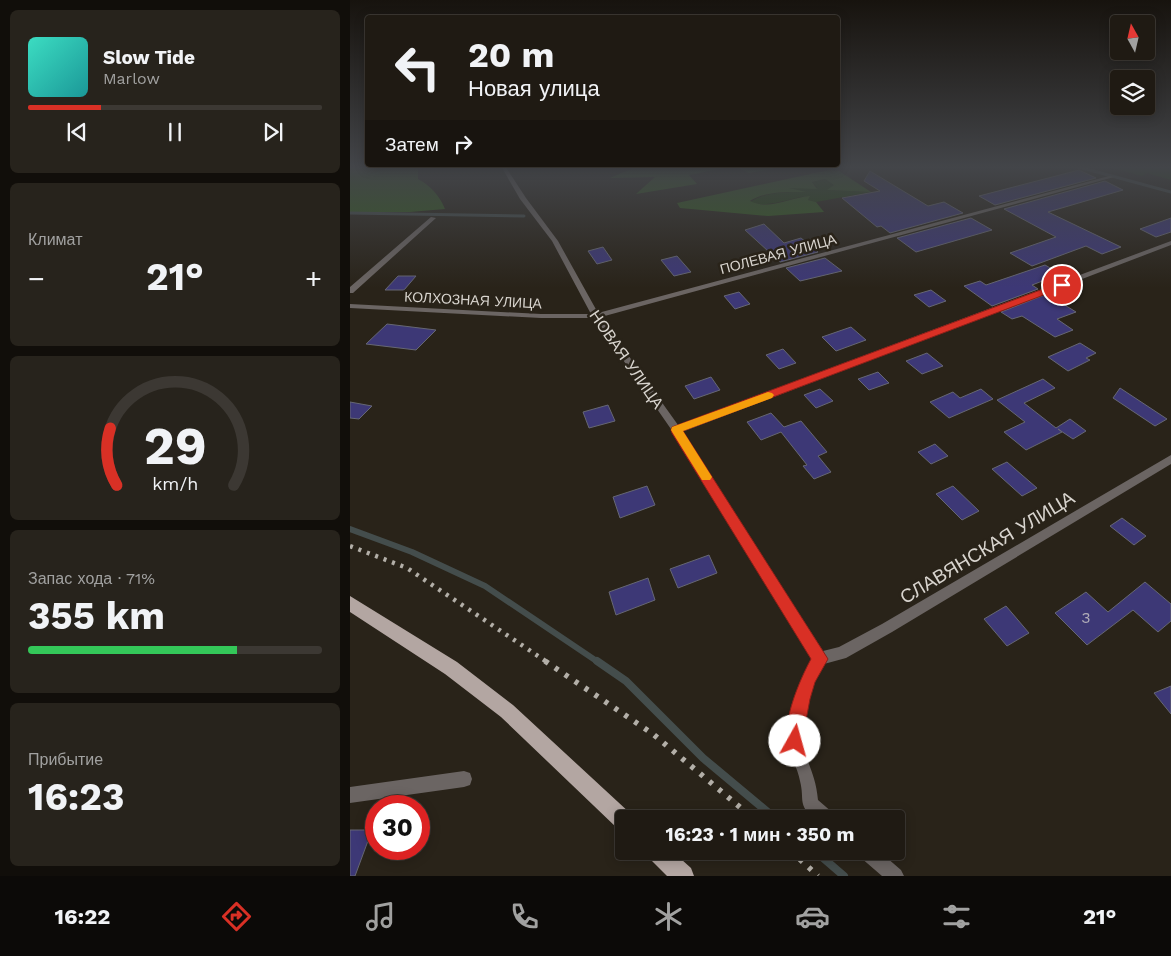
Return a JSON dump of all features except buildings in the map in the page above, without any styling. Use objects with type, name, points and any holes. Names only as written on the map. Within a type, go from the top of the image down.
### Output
[{"type":"main road","points":[[350,603],[451,668],[506,711],[615,813]]},
{"type":"main road","points":[[666,860],[683,876]]},
{"type":"street","name":"НОВАЯ УЛИЦА","points":[[529,207],[555,241],[596,316],[676,430],[820,659]]},
{"type":"street","name":"ПОЛЕВАЯ УЛИЦА","points":[[596,316],[1000,207]]},
{"type":"street","points":[[350,291],[433,218]]},
{"type":"street","points":[[676,430],[1171,243]]},
{"type":"street","name":"КОЛХОЗНАЯ УЛИЦА","points":[[350,306],[541,316],[596,316]]},
{"type":"street","name":"СЛАВЯНСКАЯ УЛИЦА","points":[[820,659],[840,653],[887,628],[1171,460]]},
{"type":"street","points":[[817,810],[810,804],[808,778],[799,762],[795,741],[797,720],[808,679],[820,659]]},
{"type":"street","points":[[350,795],[464,779]]},
{"type":"street","points":[[876,860],[895,876]]},
{"type":"green space","points":[[350,207],[444,207],[445,209],[410,212],[350,212]]},
{"type":"green space","points":[[820,207],[824,212],[768,216],[680,208]]},
{"type":"waterway","points":[[350,213],[524,216]]},
{"type":"waterway","points":[[350,529],[412,552],[485,586],[598,662]]},
{"type":"waterway","points":[[597,661],[626,681],[703,758],[765,810]]},
{"type":"waterway","points":[[825,860],[844,876]]},
{"type":"railway","points":[[350,546],[407,568],[547,662]]},
{"type":"railway","points":[[545,661],[653,734],[743,810]]},
{"type":"railway","points":[[801,860],[818,876]]},
{"type":"slow traffic","points":[[706,477],[676,430],[768,395]]},
{"type":"route","points":[[795,741],[797,720],[808,679],[820,659],[676,430],[1062,285]]}]
